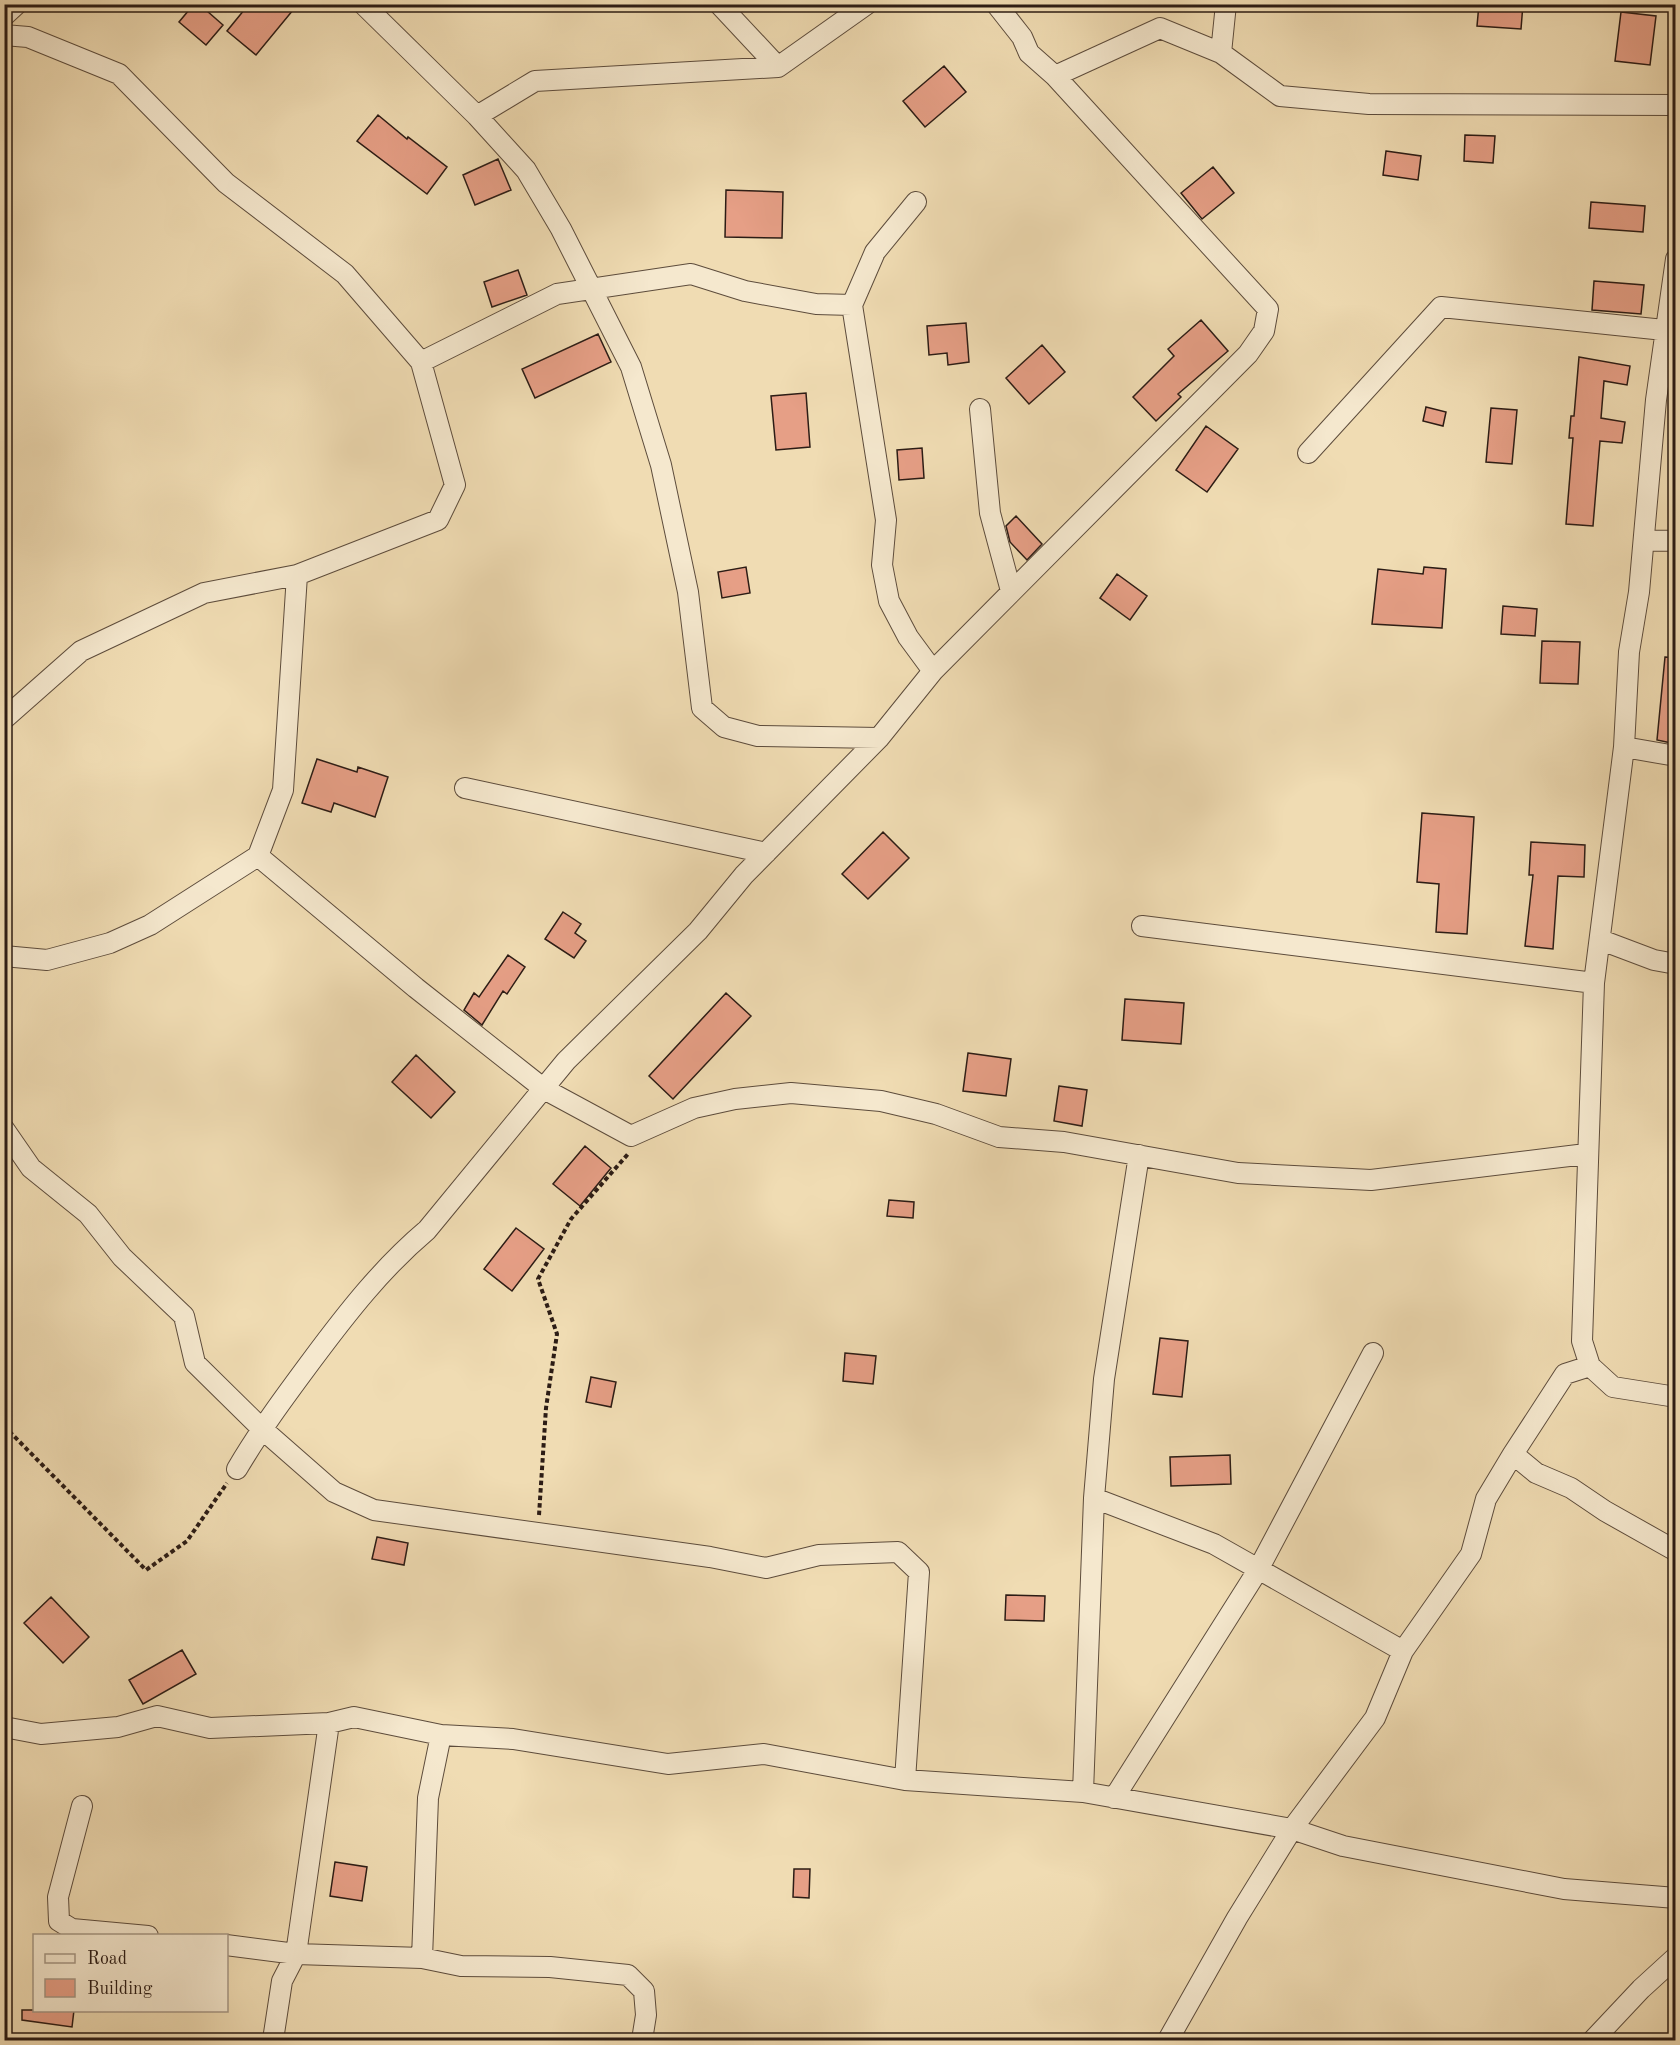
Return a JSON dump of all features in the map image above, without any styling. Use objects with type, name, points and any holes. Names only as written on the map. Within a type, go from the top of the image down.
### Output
[{"type":"street","points":[[4,16],[17,4]]},
{"type":"street","points":[[363,4],[477,116],[526,170],[561,229],[631,367],[661,465],[688,592],[702,708],[724,727],[758,736],[879,738]]},
{"type":"street","points":[[719,4],[778,67]]},
{"type":"street","points":[[477,116],[534,81],[778,67],[867,4]]},
{"type":"street","points":[[237,1468],[261,1428],[358,1298],[404,1250],[427,1230],[573,1054],[698,931],[766,853],[879,738],[933,671],[1248,354],[1264,331],[1268,309],[1055,76],[1029,53],[1022,37],[996,4]]},
{"type":"street","points":[[1221,53],[1226,4]]},
{"type":"street","points":[[1055,76],[1160,28],[1221,53],[1280,96],[1369,104],[1676,105]]},
{"type":"street","points":[[4,35],[28,37],[119,74],[226,183],[345,274],[421,362],[455,485],[438,520],[297,575],[204,593],[81,651],[4,719]]},
{"type":"street","points":[[916,202],[875,252],[852,305],[886,520],[882,565],[888,600],[908,637],[933,671]]},
{"type":"street","points":[[1676,259],[1664,330],[1640,592],[1629,652],[1624,747],[1610,842],[1601,940],[1594,983],[1581,1341],[1590,1366],[1613,1387],[1676,1397]]},
{"type":"street","points":[[421,362],[557,294],[691,274],[745,291],[816,303],[852,305]]},
{"type":"street","points":[[1308,453],[1441,307],[1664,330]]},
{"type":"street","points":[[980,409],[990,513],[1011,591]]},
{"type":"street","points":[[1644,540],[1676,541]]},
{"type":"street","points":[[4,956],[47,960],[110,944],[150,926],[258,856],[283,790],[297,575]]},
{"type":"street","points":[[1624,747],[1676,756]]},
{"type":"street","points":[[465,788],[766,853]]},
{"type":"street","points":[[258,856],[417,988],[544,1089],[631,1136],[694,1108],[735,1099],[791,1093],[881,1101],[936,1114],[999,1137],[1064,1142],[1238,1173],[1371,1180],[1586,1154]]},
{"type":"street","points":[[1142,926],[1594,983]]},
{"type":"street","points":[[1601,940],[1654,960],[1676,964]]},
{"type":"street","points":[[4,1129],[31,1168],[88,1215],[122,1257],[184,1316],[195,1363],[261,1428],[334,1492],[374,1510],[710,1557],[766,1568],[819,1555],[898,1552],[919,1572],[905,1780]]},
{"type":"street","points":[[1083,1792],[1094,1498],[1104,1379],[1139,1155]]},
{"type":"street","points":[[1114,1798],[1258,1570],[1373,1353]]},
{"type":"street","points":[[1168,2040],[1237,1917],[1292,1829],[1375,1718],[1403,1651],[1471,1554],[1486,1499],[1513,1454],[1565,1374],[1590,1366]]},
{"type":"street","points":[[1513,1454],[1536,1473],[1571,1488],[1605,1511],[1676,1551]]},
{"type":"street","points":[[1094,1498],[1214,1544],[1403,1651]]},
{"type":"street","points":[[4,1727],[41,1734],[118,1727],[157,1716],[210,1728],[329,1724],[354,1717],[441,1735],[513,1739],[668,1764],[764,1754],[905,1780],[1083,1792],[1292,1829],[1343,1846],[1564,1890],[1676,1898]]},
{"type":"street","points":[[273,2040],[282,1981],[296,1954],[329,1724]]},
{"type":"street","points":[[422,1958],[428,1798],[441,1735]]},
{"type":"street","points":[[82,1806],[58,1897],[59,1921],[72,1929],[135,1934]]},
{"type":"street","points":[[228,1945],[296,1954],[422,1958],[461,1966],[550,1966],[628,1975],[645,1991],[646,2015],[642,2040]]},
{"type":"street","points":[[1593,2040],[1641,1989],[1676,1958]]},
{"type":"path","points":[[537,1534],[546,1408],[557,1334],[538,1279],[571,1219],[628,1154],[631,1136]]},
{"type":"path","points":[[4,1426],[146,1570],[188,1541],[237,1468]]},
{"type":"building","points":[[194,4],[199,4],[223,25],[206,45],[179,22]]},
{"type":"building","points":[[249,4],[298,4],[256,55],[227,31]]},
{"type":"building","points":[[1479,4],[1523,4],[1521,29],[1477,26]]},
{"type":"building","points":[[1621,12],[1656,16],[1650,65],[1615,61]]},
{"type":"building","points":[[944,66],[966,92],[925,127],[903,101]]},
{"type":"building","points":[[378,115],[447,167],[427,194],[357,141]]},
{"type":"building","points":[[1465,135],[1495,136],[1493,163],[1464,161]]},
{"type":"building","points":[[1386,151],[1421,156],[1418,180],[1383,175]]},
{"type":"building","points":[[498,159],[511,190],[475,205],[463,175]]},
{"type":"building","points":[[1213,167],[1234,193],[1202,219],[1181,193]]},
{"type":"building","points":[[726,190],[783,192],[782,238],[725,237]]},
{"type":"building","points":[[1591,202],[1645,206],[1643,232],[1589,228]]},
{"type":"building","points":[[518,270],[527,295],[492,307],[484,282]]},
{"type":"building","points":[[1594,281],[1644,285],[1641,314],[1592,310]]},
{"type":"building","points":[[1201,320],[1228,351],[1178,394],[1181,397],[1156,421],[1133,397],[1174,356],[1168,349]]},
{"type":"building","points":[[966,323],[969,362],[948,365],[947,353],[929,355],[927,326]]},
{"type":"building","points":[[598,334],[611,362],[535,398],[522,369]]},
{"type":"building","points":[[1042,345],[1065,372],[1029,404],[1006,378]]},
{"type":"building","points":[[1579,357],[1630,366],[1627,385],[1604,381],[1601,418],[1625,422],[1622,443],[1600,441],[1593,526],[1566,524],[1573,438],[1569,438],[1571,416],[1574,416]]},
{"type":"building","points":[[806,393],[810,447],[776,450],[771,396]]},
{"type":"building","points":[[1426,407],[1446,412],[1443,426],[1423,421]]},
{"type":"building","points":[[1491,408],[1517,410],[1512,464],[1486,462]]},
{"type":"building","points":[[1206,426],[1238,449],[1207,492],[1176,470]]},
{"type":"building","points":[[922,448],[924,478],[899,480],[897,450]]},
{"type":"building","points":[[1016,516],[1042,544],[1027,560],[1010,542],[1006,526]]},
{"type":"building","points":[[746,567],[750,593],[722,598],[718,572]]},
{"type":"building","points":[[1424,567],[1446,569],[1442,628],[1372,624],[1378,569],[1423,574]]},
{"type":"building","points":[[1117,574],[1147,596],[1130,620],[1100,598]]},
{"type":"building","points":[[1503,606],[1537,609],[1535,636],[1501,634]]},
{"type":"building","points":[[1542,641],[1580,642],[1578,684],[1540,683]]},
{"type":"building","points":[[1665,657],[1676,658],[1676,744],[1657,740]]},
{"type":"building","points":[[317,759],[357,772],[358,767],[388,777],[375,817],[334,803],[331,812],[302,803]]},
{"type":"building","points":[[1422,813],[1474,817],[1467,934],[1436,932],[1439,884],[1417,882]]},
{"type":"building","points":[[883,832],[909,858],[868,899],[842,874]]},
{"type":"building","points":[[1531,842],[1585,845],[1584,877],[1558,876],[1553,949],[1525,946],[1533,875],[1529,875]]},
{"type":"building","points":[[563,912],[581,924],[575,933],[586,941],[574,958],[545,939]]},
{"type":"building","points":[[508,955],[525,967],[507,994],[503,991],[482,1025],[464,1010],[474,993],[479,997]]},
{"type":"building","points":[[726,993],[751,1016],[673,1099],[649,1076]]},
{"type":"building","points":[[1125,999],[1184,1003],[1181,1044],[1122,1040]]},
{"type":"building","points":[[968,1053],[1011,1059],[1006,1096],[963,1091]]},
{"type":"building","points":[[416,1055],[455,1092],[431,1118],[392,1082]]},
{"type":"building","points":[[1059,1086],[1087,1090],[1082,1126],[1054,1121]]},
{"type":"building","points":[[585,1146],[611,1168],[580,1206],[553,1184]]},
{"type":"building","points":[[889,1200],[914,1202],[913,1218],[887,1216]]},
{"type":"building","points":[[516,1228],[544,1249],[512,1291],[484,1269]]},
{"type":"building","points":[[1160,1338],[1188,1341],[1182,1397],[1153,1394]]},
{"type":"building","points":[[845,1353],[876,1356],[873,1384],[843,1381]]},
{"type":"building","points":[[591,1377],[616,1382],[611,1407],[586,1402]]},
{"type":"building","points":[[1230,1455],[1231,1484],[1171,1486],[1170,1457]]},
{"type":"building","points":[[377,1537],[408,1543],[404,1565],[372,1559]]},
{"type":"building","points":[[1006,1595],[1045,1596],[1044,1621],[1005,1620]]},
{"type":"building","points":[[51,1597],[89,1637],[63,1663],[24,1623]]},
{"type":"building","points":[[182,1650],[196,1674],[143,1704],[129,1680]]},
{"type":"building","points":[[335,1862],[367,1867],[362,1901],[330,1896]]},
{"type":"building","points":[[794,1869],[810,1869],[809,1898],[793,1897]]},
{"type":"building","points":[[22,2010],[74,2012],[72,2027],[22,2020]]}]
